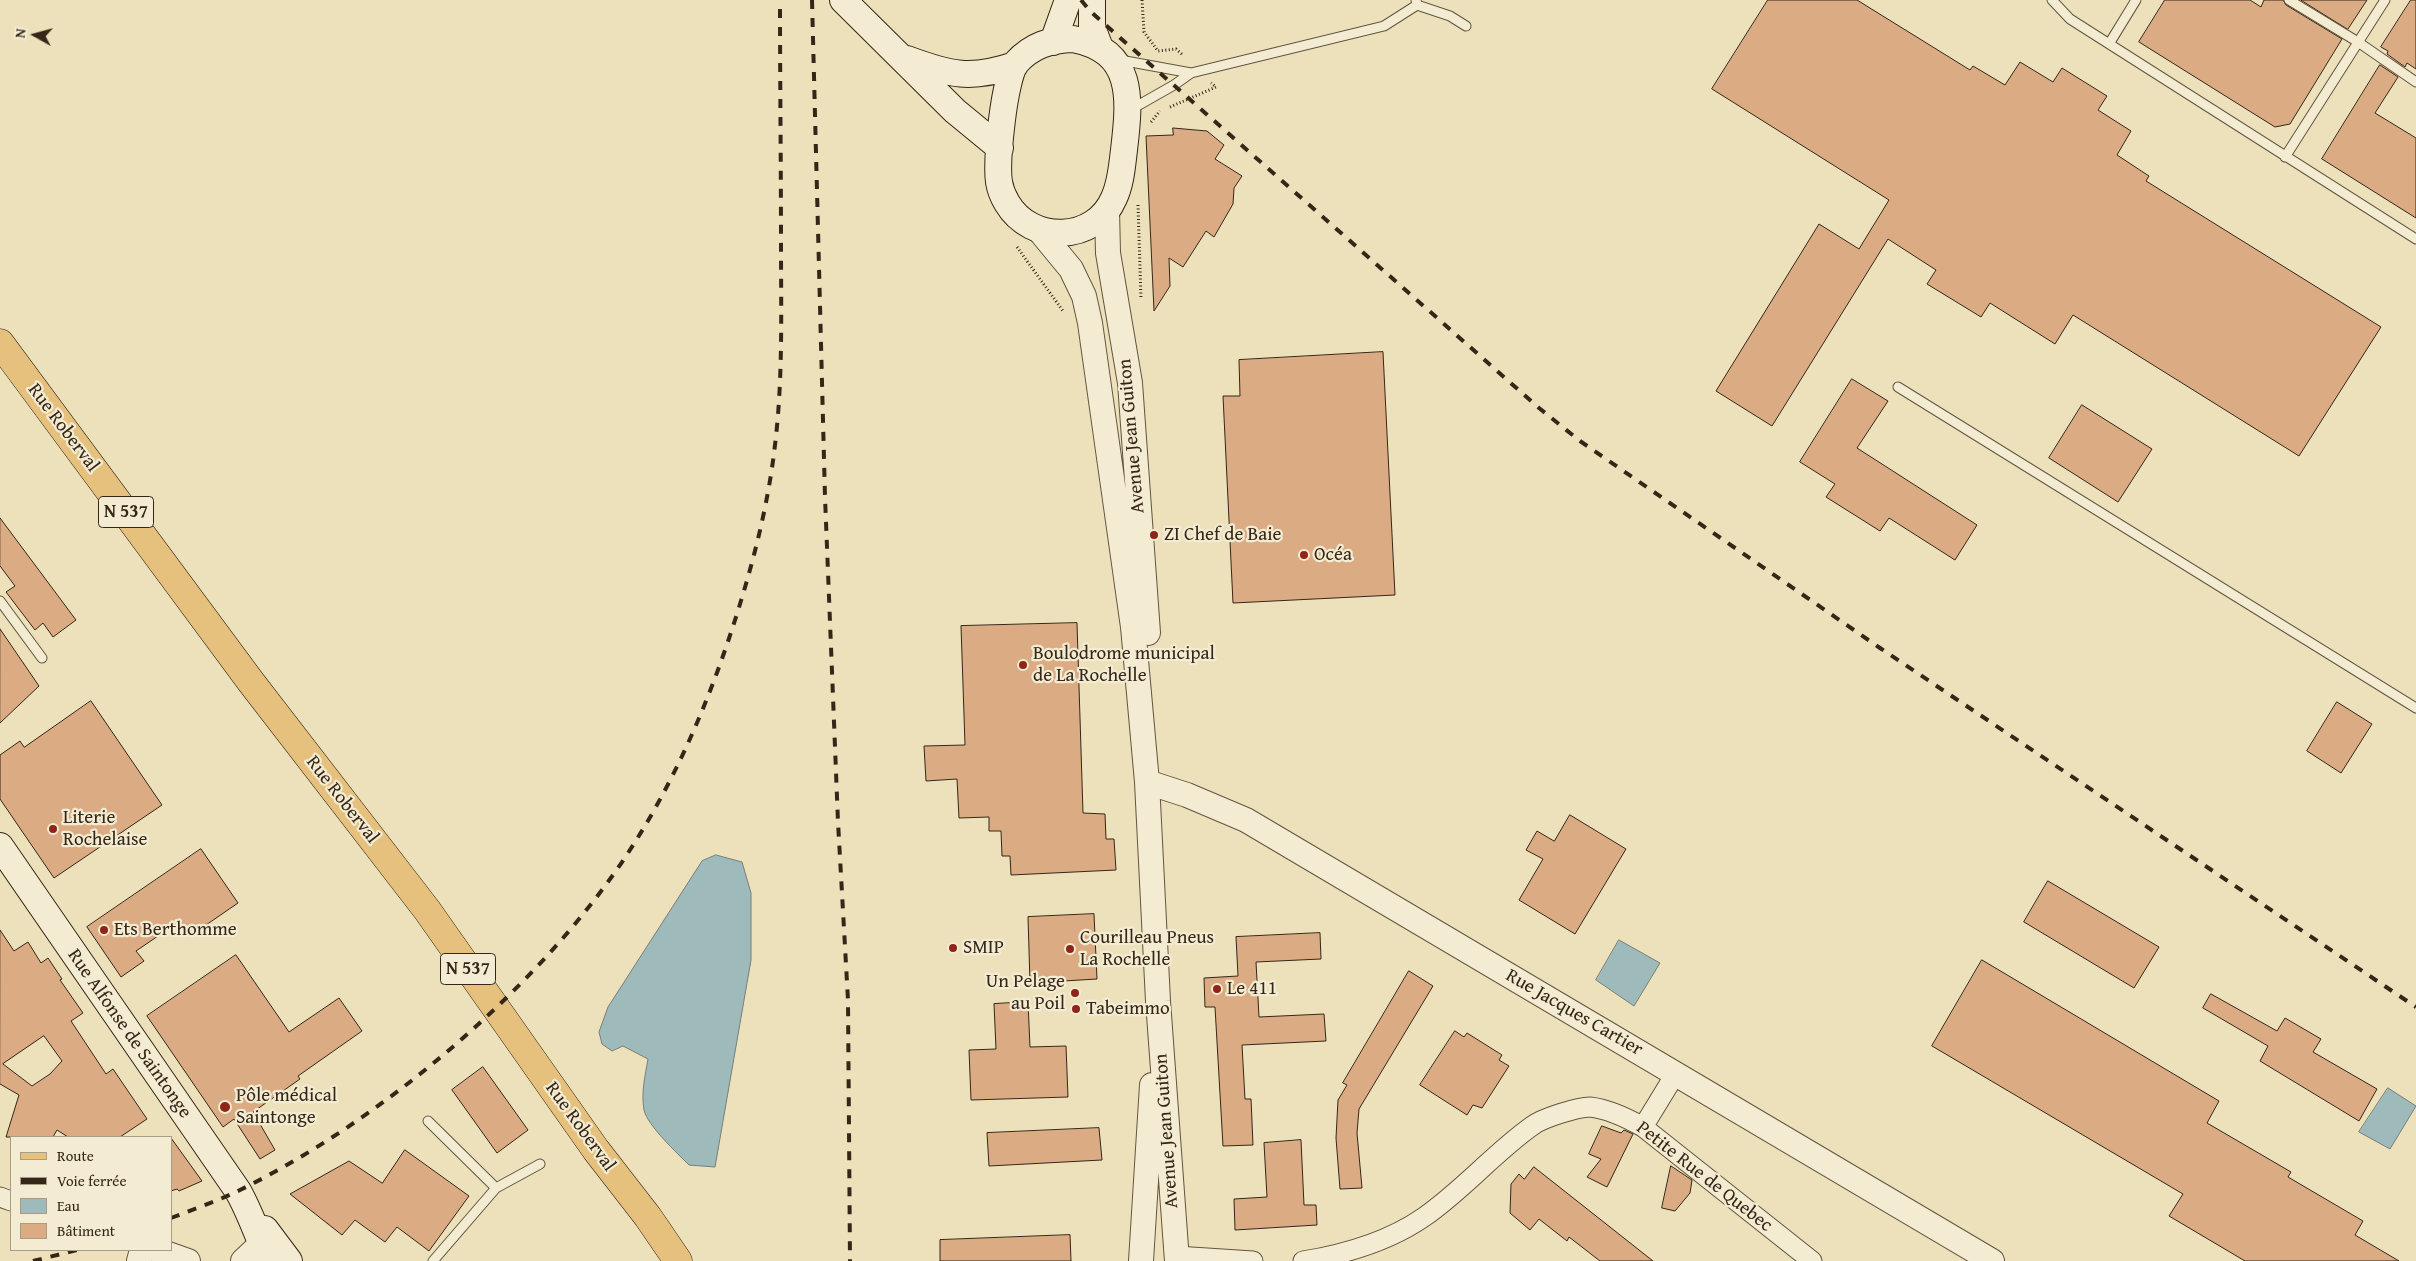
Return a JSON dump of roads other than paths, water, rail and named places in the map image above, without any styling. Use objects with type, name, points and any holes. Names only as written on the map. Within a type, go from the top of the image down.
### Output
[{"type":"main road","points":[[843,0],[955,112],[1000,148]]},
{"type":"main road","points":[[1053,42],[1068,0]]},
{"type":"main road","points":[[1092,0],[1092,27],[1106,53],[1122,72],[1127,88],[1128,111],[1120,179],[1114,199],[1106,210],[1084,229],[1069,233],[1054,233],[1038,229],[1018,217],[1006,202],[999,182],[1000,148],[1006,89],[1015,65],[1028,52],[1040,45],[1073,39],[1090,42],[1106,53]]},
{"type":"main road","points":[[901,56],[954,74],[997,71],[1015,65]]},
{"type":"main road","name":"Rue Roberval","points":[[0,343],[251,682],[427,910],[596,1150],[648,1217],[678,1261]]},
{"type":"main road","name":"Rue Alfonse de Saintonge","points":[[0,846],[238,1191],[257,1247]]},
{"type":"main road","name":"Rue Alfonse de Saintonge","points":[[257,1247],[267,1230],[289,1261]]},
{"type":"street","name":"Avenue Jean Guiton","points":[[1106,210],[1108,253],[1130,383],[1138,486],[1148,633],[1147,782]]},
{"type":"street","name":"Avenue Jean Guiton","points":[[1038,229],[1071,269],[1084,296],[1090,323],[1133,627],[1147,782],[1158,1001],[1177,1259]]},
{"type":"street","points":[[1114,490],[1138,486]]},
{"type":"street","name":"Rue Jacques Cartier","points":[[1147,782],[1187,795],[1246,820],[1992,1261]]},
{"type":"street","name":"Avenue Jean Guiton","points":[[1141,1261],[1158,1001]]},
{"type":"street","points":[[1643,1127],[1676,1073]]},
{"type":"street","name":"Petite Rue de Quebec","points":[[1303,1261],[1331,1256],[1382,1241],[1424,1217],[1458,1191],[1534,1124],[1589,1107],[1619,1114],[1643,1127],[1812,1261]]},
{"type":"street","points":[[160,1251],[188,1261]]},
{"type":"street","points":[[1177,1259],[1253,1261]]},
{"type":"lane","points":[[2052,0],[2070,19],[2416,239]]},
{"type":"lane","points":[[2110,44],[2136,0]]},
{"type":"lane","points":[[2289,0],[2358,42],[2416,82]]},
{"type":"lane","points":[[2285,157],[2384,0]]},
{"type":"lane","points":[[1128,111],[1143,104],[1191,73],[1384,26],[1417,3],[1450,16],[1466,26]]},
{"type":"lane","points":[[1106,53],[1191,73]]},
{"type":"lane","points":[[1898,387],[2416,708]]},
{"type":"lane","points":[[0,601],[42,658]]},
{"type":"lane","points":[[428,1122],[496,1188]]},
{"type":"lane","points":[[433,1261],[496,1188],[540,1164]]},
{"type":"water","points":[[716,855],[742,862],[751,893],[751,960],[715,1167],[689,1165],[657,1131],[646,1116],[643,1104],[648,1059],[623,1046],[612,1051],[602,1044],[599,1032],[608,1007],[702,861]]},
{"type":"water","points":[[1619,940],[1660,963],[1634,1006],[1596,980]]},
{"type":"water","points":[[2388,1088],[2416,1106],[2390,1149],[2359,1132]]},
{"type":"railway","points":[[172,1218],[232,1194],[293,1162],[346,1128],[398,1091],[449,1050],[498,1006],[543,961],[584,913],[640,835],[674,772],[704,706],[729,638],[757,545],[772,465],[778,420],[781,345],[780,0]]},
{"type":"railway","points":[[812,0],[825,497],[838,822],[848,1000],[850,1261]]},
{"type":"railway","points":[[1081,0],[1091,12],[1539,408],[1580,441],[1880,648],[2416,1007]]},
{"type":"railway","points":[[33,1261],[73,1251]]},
{"type":"place","name":"ZI Chef de Baie","points":[[1154,535]]},
{"type":"place","name":"Océa","points":[[1304,555]]},
{"type":"place","name":"Boulodrome municipal de La Rochelle","points":[[1023,665]]},
{"type":"place","name":"Literie Rochelaise","points":[[53,829]]},
{"type":"place","name":"Ets Berthomme","points":[[104,930]]},
{"type":"place","name":"SMIP","points":[[953,948]]},
{"type":"place","name":"Courilleau Pneus La Rochelle","points":[[1070,949]]},
{"type":"place","name":"Le 411","points":[[1217,989]]},
{"type":"place","name":"Un Pelage au Poil","points":[[1075,993]]},
{"type":"place","name":"Tabeimmo","points":[[1076,1009]]},
{"type":"place","name":"Pôle médical Saintonge","points":[[225,1107]]}]
